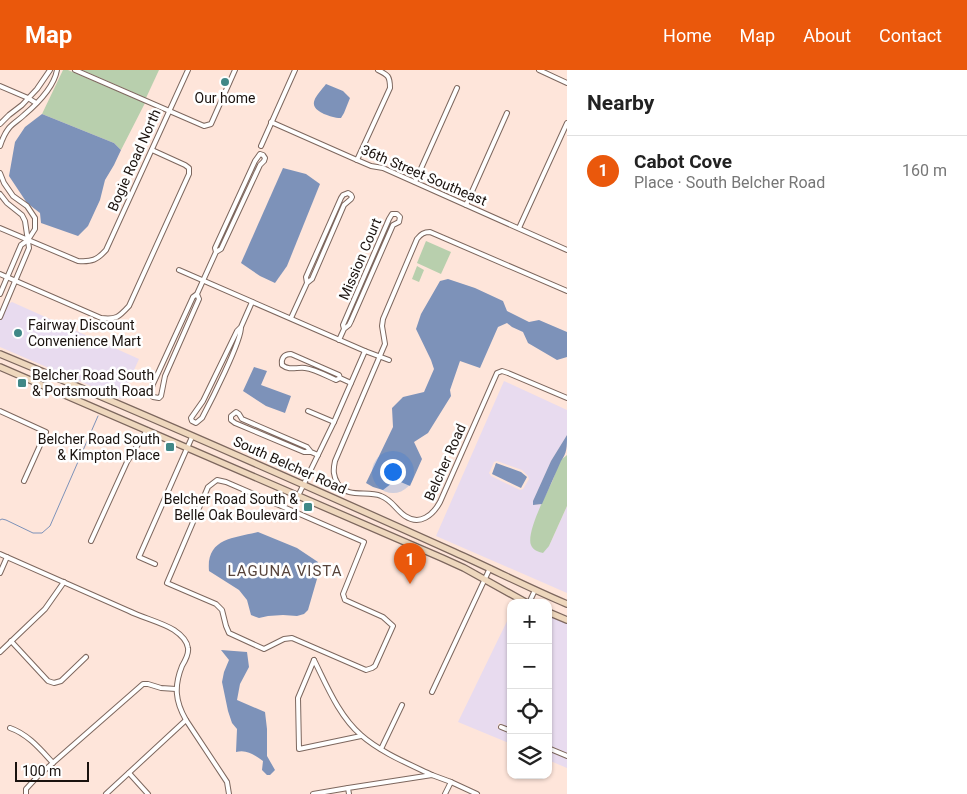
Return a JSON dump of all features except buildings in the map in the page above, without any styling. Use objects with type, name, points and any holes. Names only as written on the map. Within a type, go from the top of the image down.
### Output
[{"type":"main road","name":"South Belcher Road","points":[[2,355],[304,485],[567,604]]},
{"type":"main road","name":"South Belcher Road","points":[[0,367],[442,558],[521,599]]},
{"type":"main road","points":[[552,614],[567,620]]},
{"type":"street","points":[[0,124],[37,89],[50,70]]},
{"type":"street","points":[[0,146],[2,133],[36,103],[51,84],[57,70]]},
{"type":"street","points":[[75,70],[204,126],[211,124],[236,70]]},
{"type":"street","name":"Bogie Road North","points":[[28,240],[78,261],[89,262],[99,258],[106,250],[188,70]]},
{"type":"street","points":[[261,146],[295,70]]},
{"type":"street","points":[[356,160],[390,88],[390,80],[387,74],[378,70]]},
{"type":"street","points":[[539,70],[567,83]]},
{"type":"street","points":[[0,86],[36,103]]},
{"type":"street","points":[[414,182],[457,88]]},
{"type":"street","points":[[466,204],[507,113]]},
{"type":"street","name":"36th Street Southeast","points":[[271,122],[356,160],[383,168],[567,250]]},
{"type":"street","points":[[519,228],[567,122]]},
{"type":"street","points":[[0,274],[101,318],[111,319],[121,315],[129,306],[189,174],[189,168],[185,165],[152,150]]},
{"type":"street","points":[[197,294],[199,299],[165,376],[161,396],[159,398],[153,397],[150,394],[153,384],[216,252],[220,249],[260,165],[264,161],[263,155],[260,154],[255,161],[215,248],[216,252]]},
{"type":"street","points":[[0,174],[13,196],[27,206],[35,218],[35,229],[28,240],[21,245],[0,294]]},
{"type":"street","points":[[291,318],[307,283],[312,279],[344,205],[352,197],[348,193],[343,194],[341,198],[306,277],[307,283]]},
{"type":"street","points":[[0,194],[7,203],[22,215],[25,221],[29,248],[0,317]]},
{"type":"street","name":"Mission Court","points":[[339,340],[344,329],[351,321],[393,225],[399,222],[400,217],[396,214],[392,214],[389,219],[343,325],[344,329]]},
{"type":"street","points":[[0,228],[28,240]]},
{"type":"street","name":"Belcher Road","points":[[567,291],[430,232],[421,234],[417,239],[383,319],[382,326],[385,344],[335,461],[333,470],[335,480],[346,491],[376,494],[390,501],[404,516],[420,520],[435,511],[440,502],[497,373],[502,371],[508,373],[567,398]]},
{"type":"street","points":[[179,270],[389,360]]},
{"type":"street","points":[[241,327],[237,331],[202,401],[191,418],[196,423],[207,410],[252,302]]},
{"type":"street","points":[[298,496],[334,422],[365,351]]},
{"type":"street","points":[[340,378],[336,380],[307,368],[291,369],[285,367],[282,361],[286,354],[290,354],[339,375],[340,378],[351,383]]},
{"type":"street","points":[[0,367],[2,355]]},
{"type":"street","points":[[0,411],[46,432],[24,481]]},
{"type":"street","points":[[308,411],[334,422]]},
{"type":"street","points":[[311,452],[307,447],[242,418],[236,412],[231,416],[231,420],[235,422],[304,452],[318,455]]},
{"type":"street","points":[[91,541],[127,462],[147,430]]},
{"type":"street","points":[[155,564],[139,557],[192,437]]},
{"type":"street","points":[[217,480],[226,482],[291,510],[364,542],[343,594],[345,600],[383,617],[393,626],[375,666],[372,668],[366,670],[292,638],[284,639],[264,648],[229,633],[222,610],[216,604],[167,583],[208,486],[217,480]]},
{"type":"street","points":[[0,554],[173,630],[182,637],[188,648],[176,689],[178,703],[186,720],[228,782],[229,794]]},
{"type":"street","points":[[0,573],[7,557]]},
{"type":"street","points":[[432,692],[490,568]]},
{"type":"street","points":[[0,652],[45,609],[64,582]]},
{"type":"street","points":[[530,599],[535,590]]},
{"type":"street","points":[[11,641],[48,681],[54,683],[60,681],[86,657]]},
{"type":"street","points":[[362,736],[299,749],[298,698],[314,660],[345,717],[362,736],[381,749],[432,775],[477,794]]},
{"type":"street","points":[[26,794],[26,790],[38,776],[143,684],[176,689]]},
{"type":"street","points":[[381,749],[402,705]]},
{"type":"street","points":[[106,794],[186,720]]},
{"type":"street","points":[[501,727],[507,729]]},
{"type":"street","points":[[10,728],[18,731],[35,744],[53,763]]},
{"type":"street","points":[[552,750],[567,756]]},
{"type":"street","points":[[129,773],[148,794]]},
{"type":"street","points":[[313,794],[432,775]]},
{"type":"street","points":[[445,794],[451,782]]},
{"type":"street","points":[[348,788],[349,794]]},
{"type":"shaded area","points":[[12,302],[139,359],[121,399],[0,347],[0,313],[3,307]]},
{"type":"shaded area","points":[[504,381],[567,410],[567,435],[551,461],[533,501],[535,505],[542,504],[531,534],[549,546],[567,506],[567,593],[436,536]],"holes":[[[497,461],[522,470],[529,479],[523,489],[520,490],[491,476],[489,473],[494,462]]]},
{"type":"shaded area","points":[[552,617],[567,623],[567,753],[552,747]]},
{"type":"shaded area","points":[[507,621],[507,726],[499,723],[497,728],[507,732],[507,742],[458,722]]},
{"type":"shaded area","points":[[552,752],[567,758],[567,768],[552,762]]},
{"type":"green space","points":[[63,70],[68,70],[145,103],[121,150],[114,143],[42,114]]},
{"type":"green space","points":[[82,70],[159,70],[146,98]]},
{"type":"green space","points":[[426,241],[451,252],[441,274],[417,263]]},
{"type":"green space","points":[[417,266],[424,270],[419,282],[412,279]]},
{"type":"green space","points":[[567,455],[567,506],[549,546],[541,553],[531,545],[531,532],[537,513],[558,465]]},
{"type":"water","points":[[326,84],[343,91],[350,98],[341,118],[324,114],[315,107],[314,100]]},
{"type":"water","points":[[42,114],[114,143],[121,150],[105,180],[100,200],[88,226],[78,236],[41,223],[40,213],[27,203],[9,176],[15,142],[25,127]]},
{"type":"water","points":[[283,168],[306,174],[320,184],[287,266],[275,283],[260,276],[241,263]]},
{"type":"water","points":[[448,279],[475,288],[503,301],[507,311],[529,322],[539,320],[567,332],[567,357],[557,360],[528,343],[523,332],[507,323],[498,327],[480,368],[460,361],[450,390],[451,396],[428,433],[414,442],[422,459],[410,486],[396,480],[383,490],[373,487],[366,483],[393,427],[392,408],[403,397],[424,392],[434,369],[416,329],[421,314],[440,281]]},
{"type":"water","points":[[254,367],[267,371],[261,385],[291,396],[285,413],[266,406],[243,391]]},
{"type":"water","points":[[567,435],[566,452],[542,504],[533,505],[533,501],[551,461]]},
{"type":"water","points":[[496,463],[521,472],[527,477],[521,488],[492,474]]},
{"type":"water","points":[[258,532],[297,548],[318,562],[319,572],[308,610],[304,614],[259,618],[251,615],[247,600],[239,590],[209,571],[209,560],[212,552],[223,541]]},
{"type":"water","points":[[221,650],[247,652],[249,667],[240,684],[237,700],[265,712],[267,756],[275,770],[270,775],[267,775],[262,770],[263,761],[247,752],[236,752],[237,729],[232,723],[228,711],[222,682],[229,660]]},
{"type":"waterway","points":[[0,520],[6,520],[33,533],[42,533],[50,526],[98,416]]},
{"type":"place","name":"Our home","points":[[225,82]]},
{"type":"place","name":"Fairway Discount Convenience Mart","points":[[18,333]]},
{"type":"place","name":"Belcher Road South & Portsmouth Road","points":[[22,383]]},
{"type":"place","name":"Belcher Road South & Kimpton Place","points":[[170,447]]},
{"type":"place","name":"Belcher Road South & Belle Oak Boulevard","points":[[308,507]]},
{"type":"place","name":"Cabot Cove","points":[[410,584]]},
{"type":"district","name":"LAGUNA VISTA","points":[[285,571]]}]
